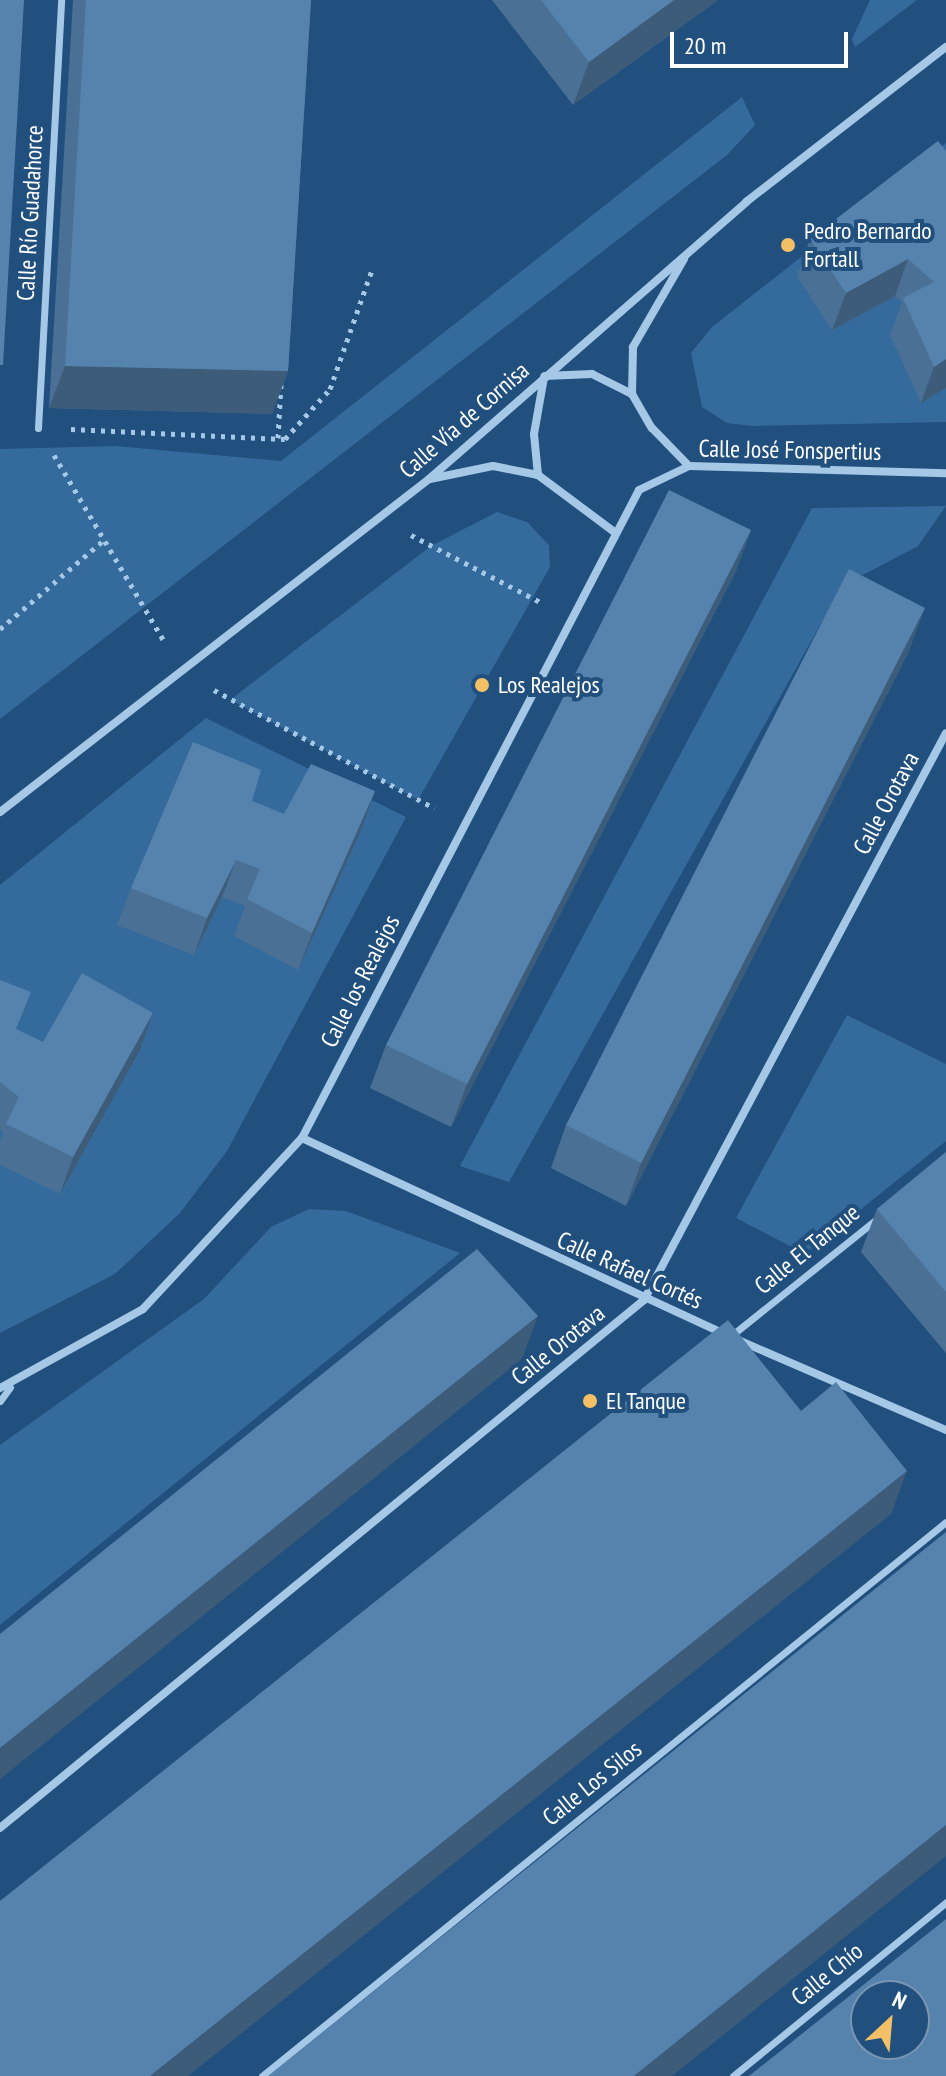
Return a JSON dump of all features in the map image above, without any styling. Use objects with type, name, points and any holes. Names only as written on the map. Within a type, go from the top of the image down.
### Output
[{"type":"street","name":"Calle Río Guadahorce","points":[[38,428],[61,0]]},
{"type":"street","name":"Calle Vía de Cornisa","points":[[0,812],[429,479],[688,252],[837,130],[946,47]]},
{"type":"street","points":[[688,252],[633,347],[632,394],[652,428],[689,466]]},
{"type":"street","points":[[538,475],[534,434],[544,376],[592,374],[632,394]]},
{"type":"street","points":[[429,479],[493,466],[538,475],[613,531]]},
{"type":"street","name":"Calle José Fonspertius","points":[[639,490],[689,466],[946,473]]},
{"type":"street","name":"Calle los Realejos","points":[[5,1388],[143,1309],[302,1138],[613,531],[639,490]]},
{"type":"street","name":"Calle Orotava","points":[[0,1828],[644,1300],[946,733]]},
{"type":"street","name":"Calle Rafael Cortés","points":[[302,1138],[644,1300],[946,1430]]},
{"type":"street","name":"Calle El Tanque","points":[[731,1337],[886,1211]]},
{"type":"street","points":[[0,1401],[5,1388]]},
{"type":"street","name":"Calle Los Silos","points":[[262,2076],[946,1522]]},
{"type":"street","name":"Calle Chío","points":[[733,2076],[946,1902]]},
{"type":"path","points":[[38,428],[278,438],[330,389],[372,270]]},
{"type":"path","points":[[278,438],[282,376]]},
{"type":"path","points":[[38,428],[180,670],[464,822]]},
{"type":"path","points":[[378,518],[569,616]]},
{"type":"path","points":[[0,629],[104,540]]},
{"type":"shaded area","points":[[870,0],[917,0],[855,47],[852,39]]},
{"type":"shaded area","points":[[742,97],[755,125],[727,155],[0,719],[0,449],[116,446],[281,461]]},
{"type":"shaded area","points":[[946,143],[946,422],[752,426],[727,423],[702,407],[691,353],[712,327]]},
{"type":"shaded area","points":[[946,506],[918,546],[842,586],[509,1182],[460,1166],[812,508]]},
{"type":"shaded area","points":[[497,512],[527,522],[549,545],[550,567],[418,800],[230,700],[431,546]]},
{"type":"shaded area","points":[[206,718],[406,817],[227,1151],[180,1213],[115,1274],[0,1333],[0,885]]},
{"type":"shaded area","points":[[847,1015],[946,1064],[946,1141],[805,1254],[736,1218]]},
{"type":"shaded area","points":[[309,1209],[346,1211],[460,1253],[0,1625],[0,1445],[204,1299],[271,1227]]},
{"type":"building","points":[[0,0],[24,0],[3,365],[0,365]]},
{"type":"building","points":[[86,0],[311,0],[288,371],[65,366]]},
{"type":"building","points":[[541,0],[674,0],[589,62]]},
{"type":"building","points":[[938,141],[946,151],[946,359],[934,367],[903,298],[934,282],[908,259],[846,293],[810,239]]},
{"type":"building","points":[[669,490],[751,530],[467,1084],[386,1045]]},
{"type":"building","points":[[849,569],[925,608],[641,1163],[566,1125]]},
{"type":"building","points":[[193,742],[261,770],[252,801],[284,814],[311,764],[375,791],[312,933],[247,899],[260,869],[236,860],[207,918],[131,888]]},
{"type":"building","points":[[82,973],[153,1013],[73,1157],[6,1124],[19,1097],[0,1082],[0,980],[31,992],[16,1029],[43,1042]]},
{"type":"building","points":[[946,1152],[946,1292],[877,1209]]},
{"type":"building","points":[[477,1249],[538,1316],[0,1748],[0,1634]]},
{"type":"building","points":[[728,1320],[801,1411],[836,1382],[907,1471],[150,2076],[0,2076],[0,1901]]},
{"type":"building","points":[[946,1532],[946,1825],[634,2076],[268,2076]]},
{"type":"building","points":[[946,1919],[946,2076],[749,2076],[850,1996],[850,2060],[930,2060],[930,1980],[869,1980]]},
{"type":"place","name":"Pedro Bernardo Fortall","points":[[788,245]]},
{"type":"place","name":"Los Realejos","points":[[482,685]]},
{"type":"place","name":"El Tanque","points":[[590,1401]]}]
